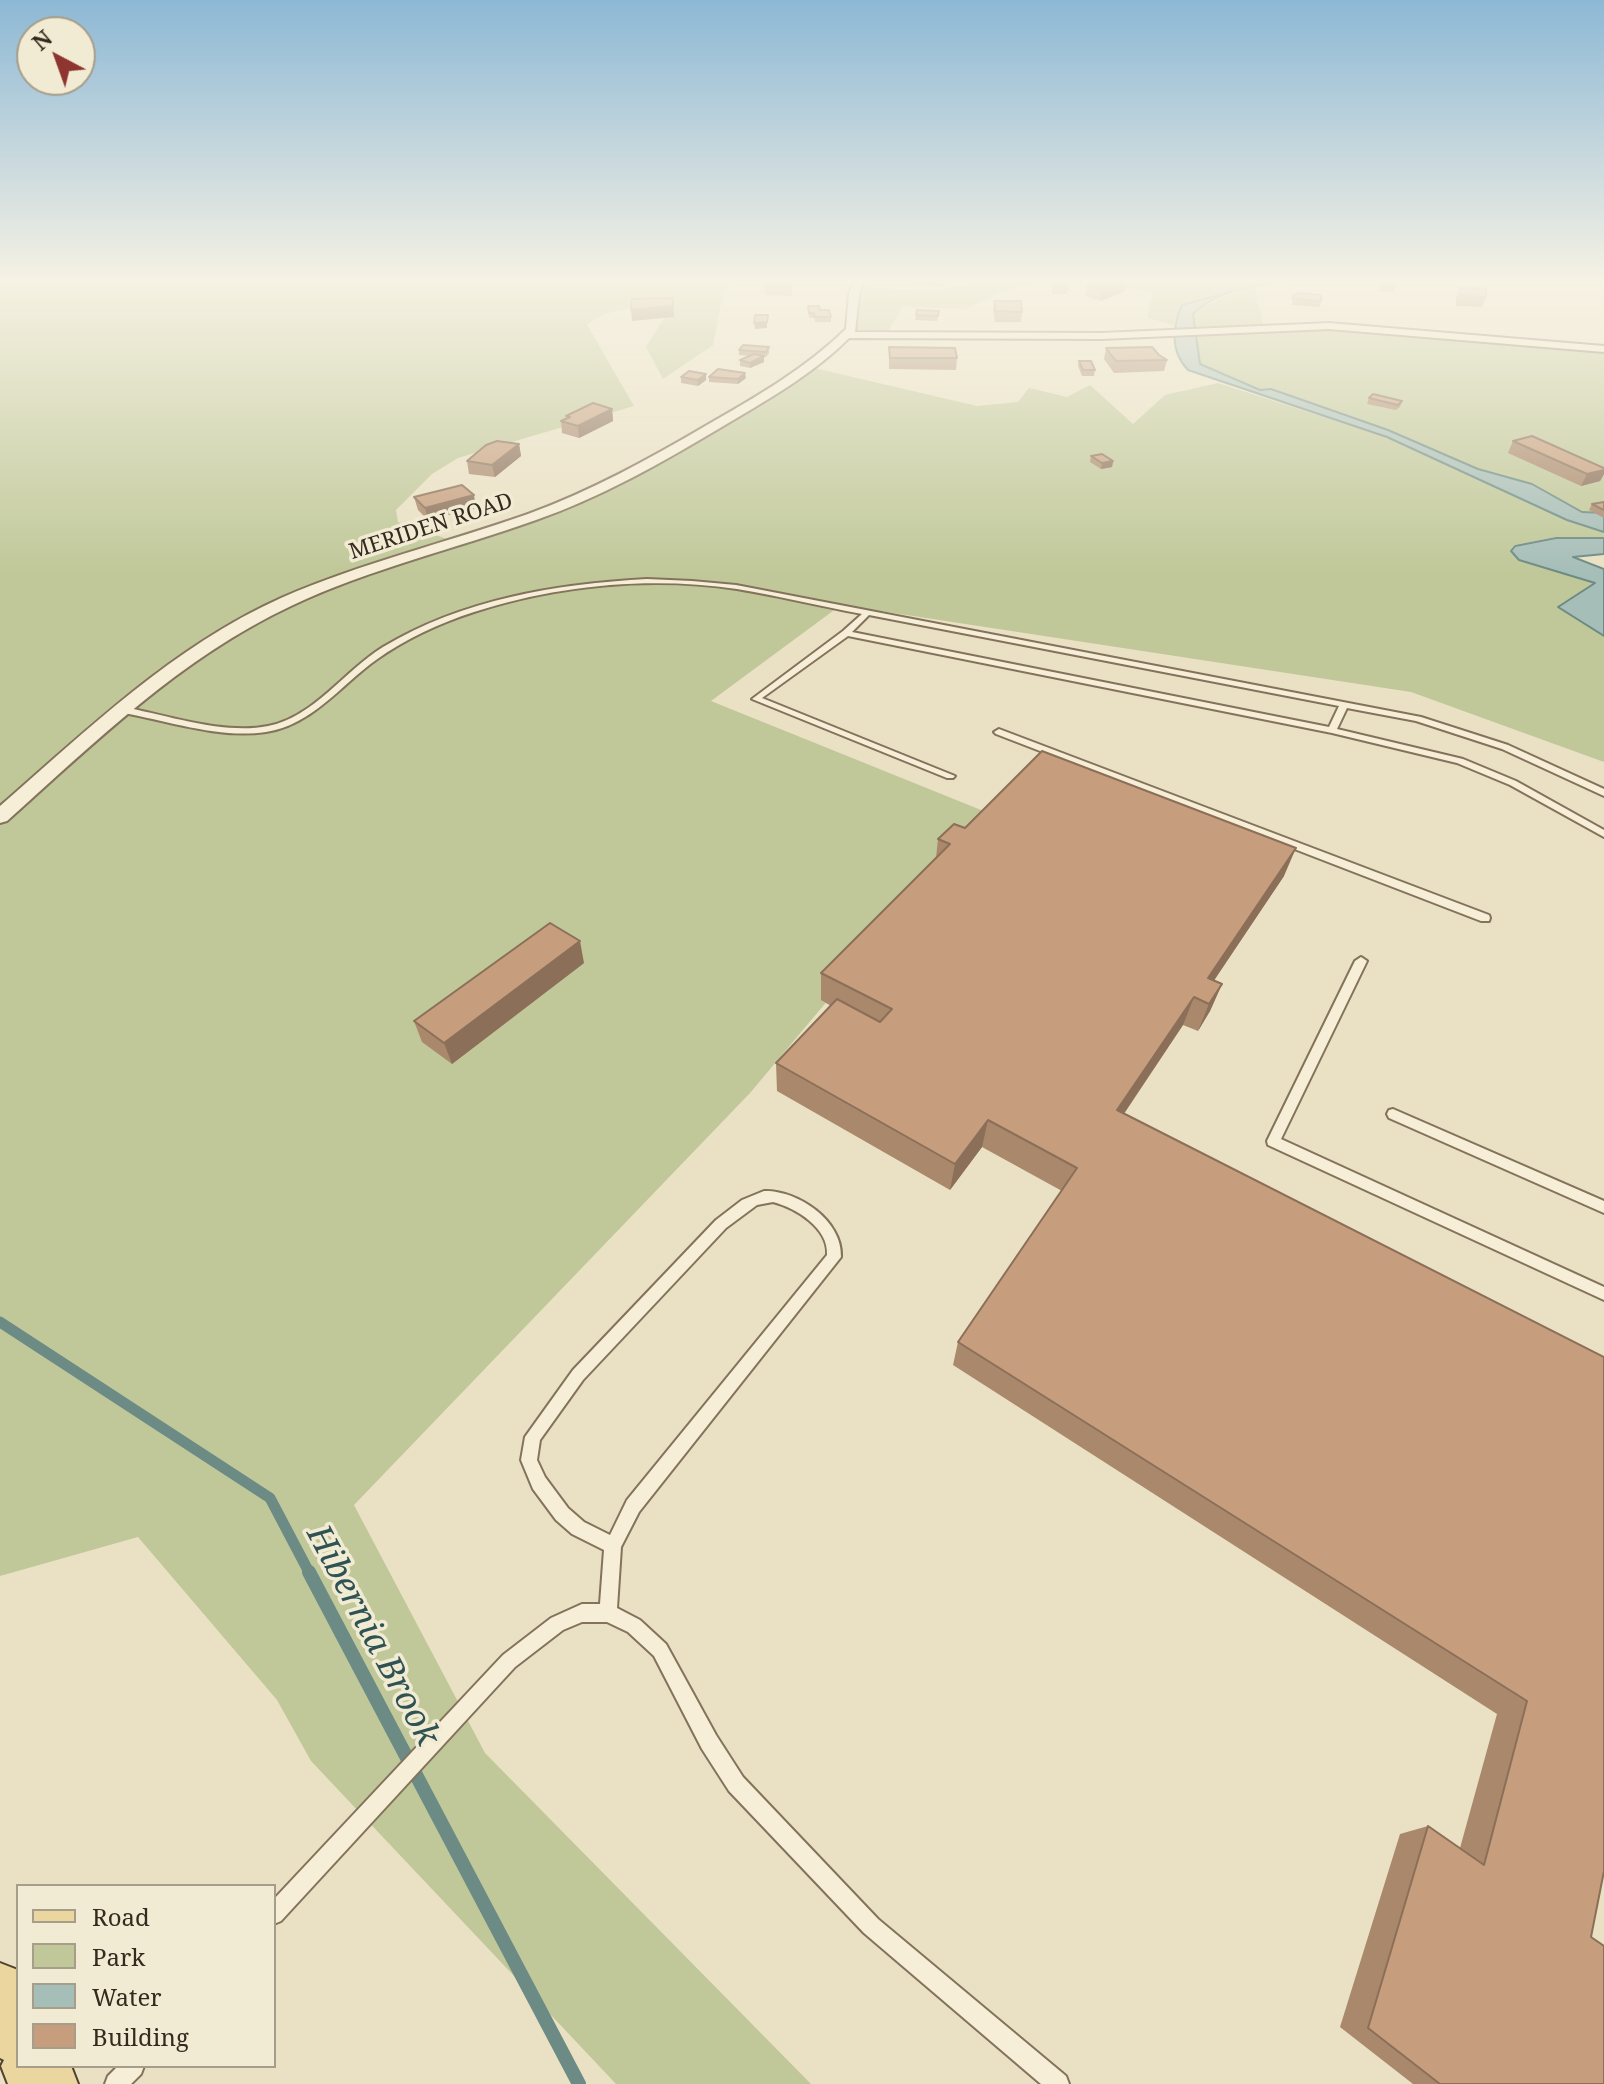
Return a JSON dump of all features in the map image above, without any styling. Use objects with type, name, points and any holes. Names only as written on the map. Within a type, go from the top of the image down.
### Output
[{"type":"main road","points":[[0,1996],[16,2028]]},
{"type":"street","name":"MERIDEN ROAD","points":[[0,817],[123,710],[182,663],[231,631],[284,603],[367,569],[517,523],[615,482],[794,378]]},
{"type":"lane","points":[[123,710],[240,730],[283,725],[297,719],[369,660],[415,634],[487,606],[589,585],[647,581],[711,584],[1418,719],[1505,747],[1604,793]]},
{"type":"lane","points":[[867,613],[846,633],[756,699],[950,776]]},
{"type":"lane","points":[[846,633],[1332,730],[1460,761],[1513,783],[1604,834]]},
{"type":"lane","points":[[1332,730],[1344,704]]},
{"type":"lane","points":[[999,732],[1485,918]]},
{"type":"lane","points":[[1361,961],[1273,1141],[1604,1294]]},
{"type":"lane","points":[[1393,1114],[1604,1207]]},
{"type":"lane","points":[[608,1613],[613,1546],[633,1506],[834,1257],[834,1243],[826,1229],[807,1212],[782,1198],[765,1196],[744,1206],[721,1224],[578,1375],[533,1437],[529,1460],[539,1483],[562,1514],[578,1528],[613,1546]]},
{"type":"lane","points":[[276,1912],[509,1661],[557,1624],[582,1613],[608,1613],[634,1626],[660,1650],[709,1742],[736,1784],[871,1926],[1058,2084]]},
{"type":"lane","points":[[116,2084],[131,2068]]},
{"type":"green space","points":[[0,378],[618,378],[634,406],[458,458],[432,474],[396,510],[398,522],[453,541],[552,508],[791,378],[858,378],[977,406],[1018,402],[1029,388],[1067,397],[1090,385],[1133,424],[1165,395],[1218,383],[1387,437],[1567,520],[1604,532],[1604,537],[1556,537],[1514,545],[1511,551],[1519,560],[1596,583],[1558,607],[1604,636],[1604,762],[1411,692],[841,605],[711,701],[986,812],[750,1093],[354,1505],[485,1753],[811,2084],[616,2084],[311,1761],[277,1700],[138,1537],[0,1576]]},
{"type":"green space","points":[[1230,378],[1604,378],[1604,522],[1418,447],[1385,430],[1254,389]]},
{"type":"water","points":[[1213,378],[1233,378],[1260,390],[1271,389],[1388,430],[1478,469],[1532,484],[1582,512],[1604,513],[1604,532],[1567,520],[1387,437]]},
{"type":"water","points":[[1556,538],[1604,538],[1604,554],[1573,557],[1604,569],[1604,636],[1558,607],[1595,583],[1519,560],[1511,551],[1515,546]]},
{"type":"building","points":[[1373,394],[1402,401],[1398,405],[1369,398]]},
{"type":"building","points":[[593,403],[612,409],[578,426],[561,421],[570,417],[566,416]]},
{"type":"building","points":[[1532,436],[1604,470],[1587,474],[1513,441]]},
{"type":"building","points":[[497,441],[519,444],[492,465],[467,461],[486,445]]},
{"type":"building","points":[[1102,454],[1113,461],[1102,463],[1091,456]]},
{"type":"building","points":[[462,485],[474,495],[425,508],[414,497]]},
{"type":"building","points":[[1604,502],[1604,510],[1592,504]]},
{"type":"building","points":[[1042,751],[1296,848],[1208,978],[1222,984],[1209,1004],[1194,997],[1117,1110],[1604,1357],[1604,1871],[1591,1937],[1604,1946],[1604,2084],[1440,2084],[1368,2028],[1428,1826],[1484,1865],[1527,1701],[958,1342],[1077,1168],[988,1120],[955,1164],[776,1063],[837,999],[880,1022],[892,1009],[821,973],[950,844],[938,839],[954,824],[965,828]]},
{"type":"building","points":[[550,923],[580,941],[444,1043],[414,1021]]},
{"type":"waterway","name":"Hibernia Brook","points":[[0,1322],[270,1498],[310,1574]]},
{"type":"waterway","name":"Hibernia Brook","points":[[309,1572],[579,2084]]}]
